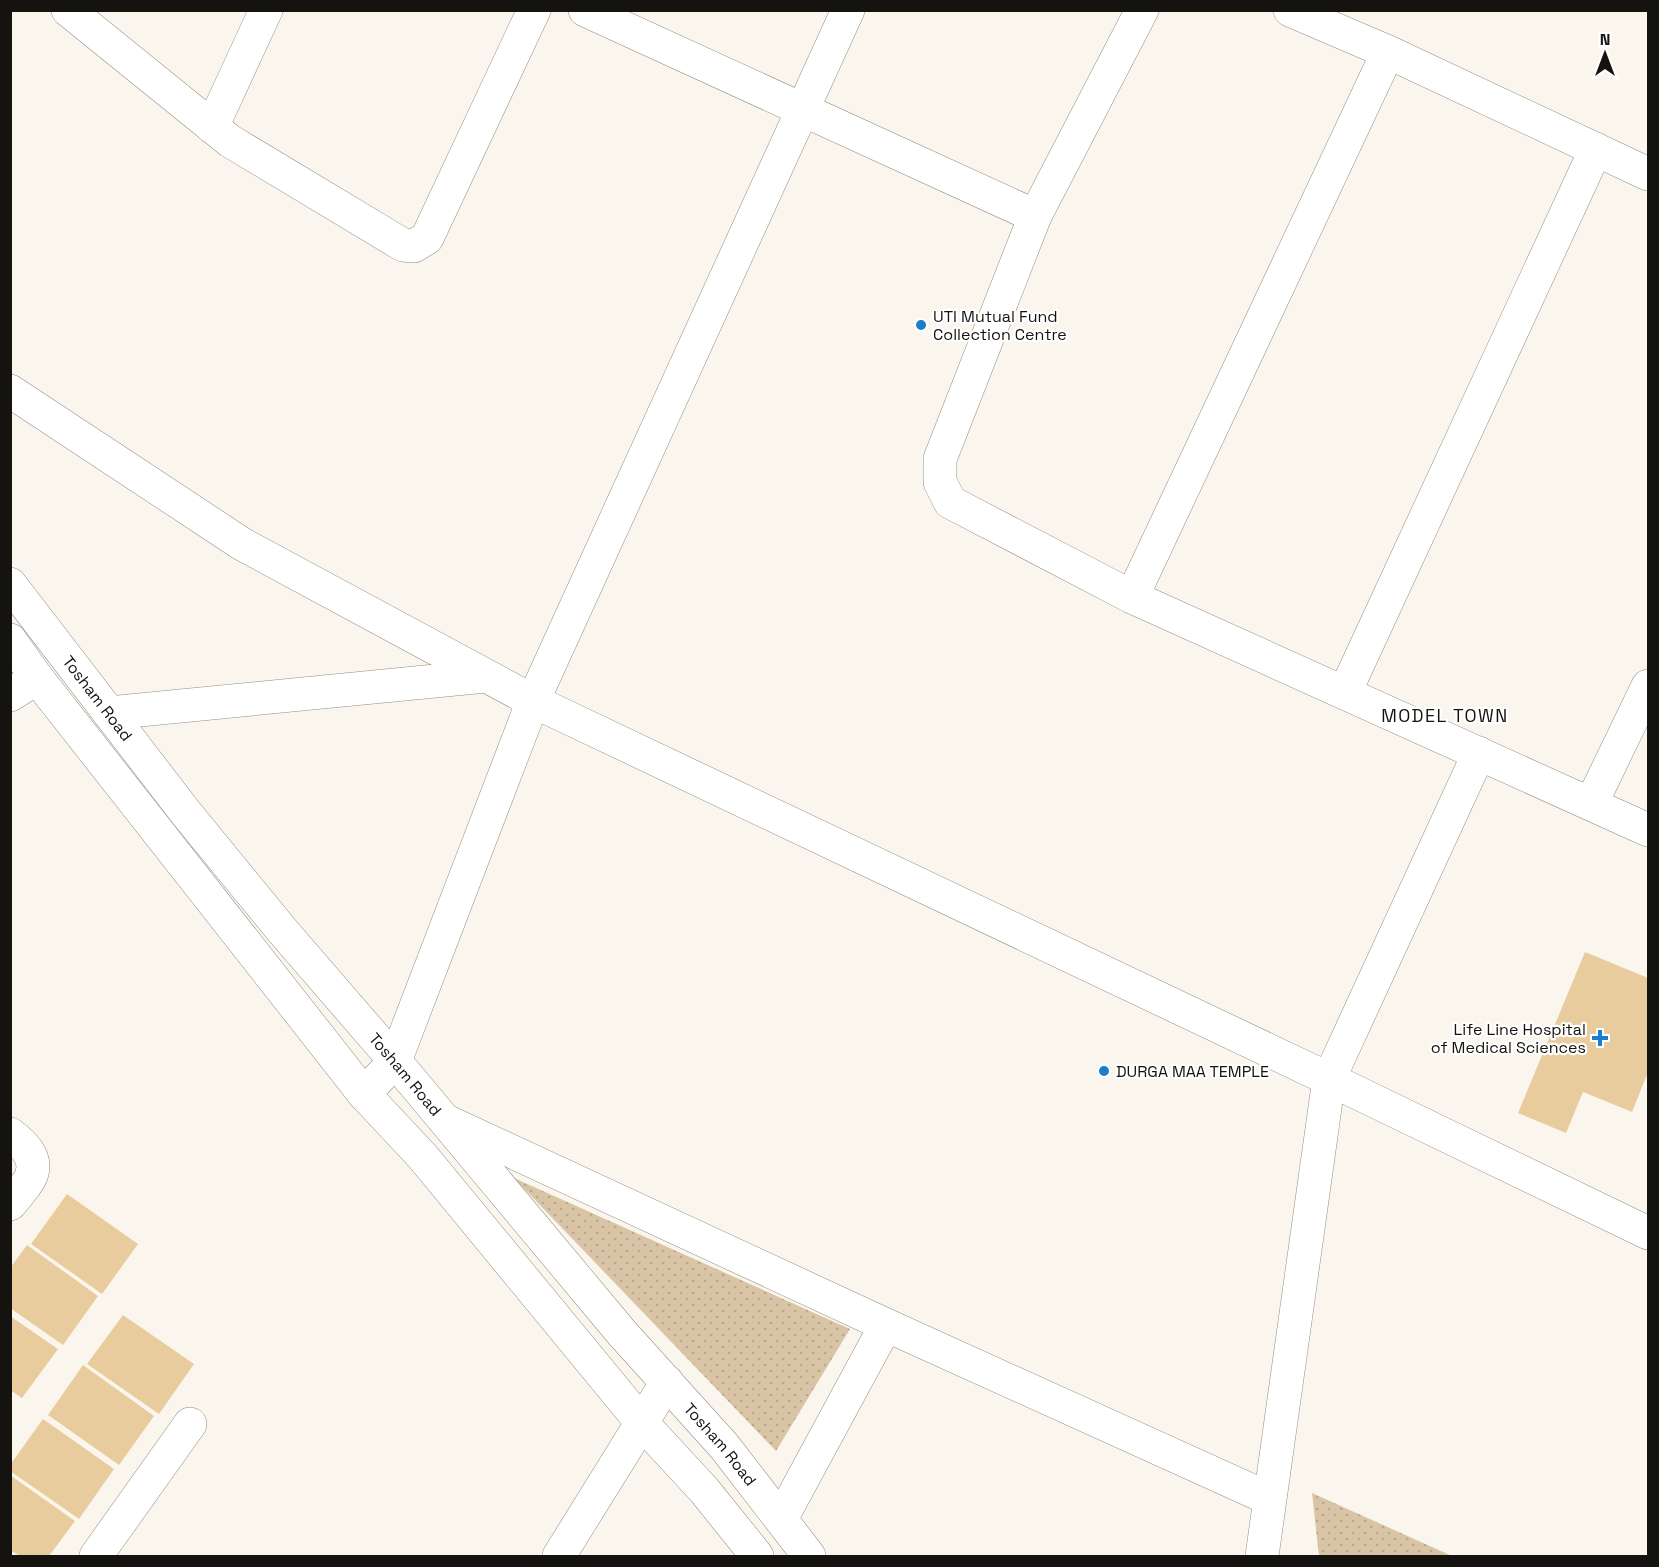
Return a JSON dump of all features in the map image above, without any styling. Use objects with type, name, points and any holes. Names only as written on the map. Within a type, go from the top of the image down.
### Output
[{"type":"street","points":[[68,10],[230,141],[393,238],[414,246],[427,238],[534,10]]},
{"type":"street","points":[[212,127],[266,10]]},
{"type":"street","points":[[585,10],[1035,216]]},
{"type":"street","points":[[364,1094],[395,1061],[533,701],[848,10]]},
{"type":"street","points":[[1142,10],[1035,216],[940,459],[940,482],[950,502],[1131,597],[1648,830]]},
{"type":"street","points":[[1290,10],[1388,52],[1648,174]]},
{"type":"street","points":[[1131,597],[1388,52]]},
{"type":"street","points":[[1344,692],[1596,149]]},
{"type":"street","points":[[10,391],[242,543],[533,701],[1648,1233]]},
{"type":"street","name":"Tosham Road","points":[[10,584],[186,813],[281,929],[446,1121],[622,1333],[724,1446],[809,1557]]},
{"type":"street","points":[[10,640],[37,678],[364,1094],[423,1157],[642,1423],[704,1490],[757,1557]]},
{"type":"street","points":[[109,713],[486,676]]},
{"type":"street","points":[[10,695],[37,678]]},
{"type":"street","points":[[1591,804],[1648,686]]},
{"type":"street","points":[[1262,1557],[1329,1079],[1479,753]]},
{"type":"street","points":[[446,1121],[886,1325],[1270,1499]]},
{"type":"street","points":[[10,1134],[24,1144],[32,1159],[32,1174],[10,1204]]},
{"type":"street","points":[[781,1520],[886,1325]]},
{"type":"street","points":[[559,1557],[667,1382]]},
{"type":"street","points":[[96,1557],[190,1424]]},
{"type":"shaded area","points":[[514,1178],[850,1329],[776,1451]]},
{"type":"shaded area","points":[[1312,1493],[1452,1556],[1319,1556]]},
{"type":"building","points":[[1585,952],[1648,978],[1648,1072],[1632,1112],[1583,1092],[1566,1133],[1518,1113]]},
{"type":"building","points":[[67,1194],[138,1244],[102,1294],[31,1244]]},
{"type":"building","points":[[27,1245],[98,1296],[63,1345],[10,1308],[10,1268]]},
{"type":"building","points":[[123,1315],[194,1364],[159,1414],[87,1364]]},
{"type":"building","points":[[10,1316],[58,1349],[22,1398],[10,1390]]},
{"type":"building","points":[[83,1365],[154,1416],[119,1465],[48,1415]]},
{"type":"building","points":[[43,1419],[114,1469],[79,1519],[10,1471],[10,1465]]},
{"type":"building","points":[[10,1475],[75,1521],[49,1556],[20,1556],[10,1550]]},
{"type":"place","name":"UTI Mutual Fund Collection Centre","points":[[921,325]]},
{"type":"place","name":"Life Line Hospital of Medical Sciences","points":[[1600,1038]]},
{"type":"place","name":"DURGA MAA TEMPLE","points":[[1104,1071]]},
{"type":"district","name":"MODEL TOWN","points":[[1445,715]]}]
